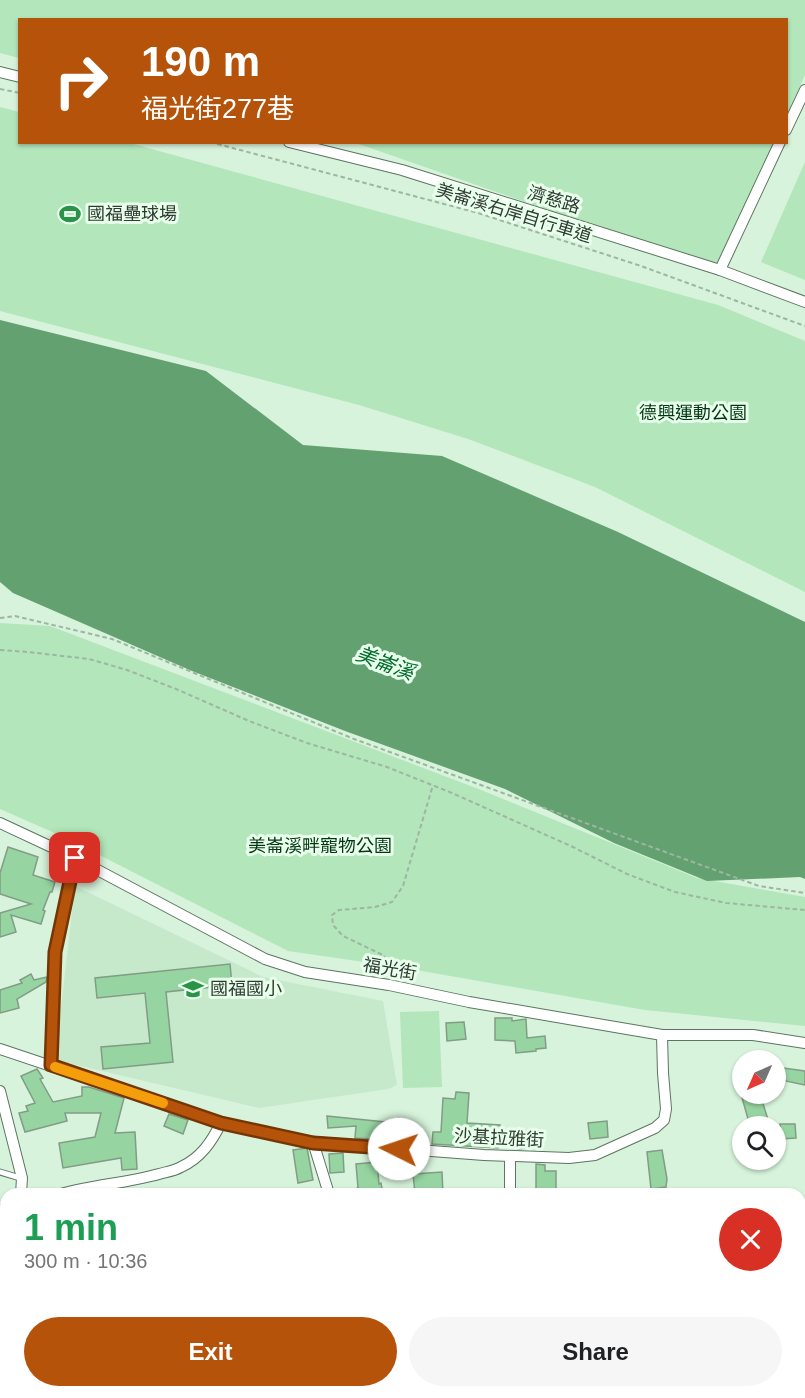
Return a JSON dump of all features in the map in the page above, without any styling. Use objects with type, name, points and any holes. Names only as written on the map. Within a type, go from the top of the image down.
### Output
[{"type":"street","points":[[0,72],[18,76]]},
{"type":"street","points":[[788,126],[805,90]]},
{"type":"street","name":"濟慈路","points":[[297,144],[402,170],[720,270],[805,302]]},
{"type":"street","points":[[720,270],[779,144]]},
{"type":"street","name":"福光街","points":[[0,823],[75,858],[265,959],[305,972],[662,1035],[753,1035],[805,1043]]},
{"type":"street","points":[[51,1065],[55,952],[75,858]]},
{"type":"street","name":"沙基拉雅街","points":[[0,1049],[221,1123],[313,1143],[569,1158],[595,1155],[655,1128],[664,1120],[666,1109],[662,1035]]},
{"type":"street","points":[[0,1090],[22,1178],[21,1188]]},
{"type":"street","points":[[84,1188],[142,1179],[181,1168],[207,1148],[221,1123]]},
{"type":"street","points":[[313,1143],[326,1188]]},
{"type":"street","points":[[510,1156],[510,1188]]},
{"type":"lane","points":[[0,1172],[22,1178]]},
{"type":"path","points":[[0,89],[18,93]]},
{"type":"path","name":"美崙溪右岸自行車道","points":[[218,144],[478,213],[641,266],[805,326]]},
{"type":"path","points":[[0,618],[15,616],[112,639],[354,739],[759,886],[805,893]]},
{"type":"path","points":[[0,650],[89,659],[127,670],[307,743],[387,767],[432,785],[627,874],[675,892],[726,903],[805,910]]},
{"type":"path","points":[[389,985],[392,966],[383,956],[343,936],[333,925],[332,915],[339,910],[375,907],[392,902],[403,886],[432,785]]},
{"type":"shaded area","name":"國福國小","points":[[75,886],[263,977],[383,1001],[397,1085],[388,1089],[259,1108],[55,1060]]},
{"type":"green space","points":[[0,0],[805,0],[805,75],[788,113],[788,18],[18,18],[18,58],[0,53]]},
{"type":"green space","name":"德興運動公園","points":[[0,107],[18,112],[18,144],[134,144],[718,305],[805,341],[805,592],[595,487],[468,439],[359,405],[0,311]]},
{"type":"green space","points":[[359,144],[775,144],[720,270]]},
{"type":"green space","points":[[805,162],[805,280],[761,262]]},
{"type":"green space","name":"美崙溪畔寵物公園","points":[[0,623],[50,626],[476,788],[697,878],[805,897],[805,1026],[645,1010],[399,967],[288,951],[66,838],[0,809]]},
{"type":"green space","points":[[439,1011],[442,1087],[403,1088],[400,1012]]},
{"type":"water","name":"美崙溪","points":[[0,320],[206,371],[303,445],[442,456],[618,532],[805,622],[805,879],[800,877],[707,881],[614,843],[505,789],[345,731],[192,671],[13,593],[0,582]]},
{"type":"building","points":[[8,847],[38,857],[33,875],[55,882],[43,910],[45,911],[41,924],[11,915],[16,932],[0,937],[0,913],[31,904],[0,894],[0,873]]},
{"type":"building","points":[[230,964],[232,985],[166,992],[173,1062],[103,1069],[101,1047],[150,1043],[145,993],[97,998],[95,978]]},
{"type":"building","points":[[31,974],[34,980],[47,977],[46,982],[17,999],[19,1008],[0,1013],[0,990],[22,983],[20,980]]},
{"type":"building","points":[[495,1018],[512,1018],[512,1021],[526,1019],[527,1038],[545,1036],[546,1048],[516,1053],[515,1041],[495,1040]]},
{"type":"building","points":[[464,1022],[466,1039],[447,1041],[446,1023]]},
{"type":"building","points":[[786,1068],[805,1071],[805,1085],[786,1081]]},
{"type":"building","points":[[37,1069],[53,1102],[82,1096],[82,1087],[124,1098],[115,1133],[135,1132],[137,1169],[122,1170],[121,1158],[63,1168],[59,1143],[95,1137],[101,1113],[65,1113],[67,1121],[25,1132],[19,1113],[28,1111],[26,1106],[35,1103],[21,1076]]},
{"type":"building","points":[[456,1092],[469,1093],[467,1123],[500,1125],[498,1148],[432,1144],[433,1132],[441,1132],[443,1098],[455,1099]]},
{"type":"building","points":[[744,1104],[763,1104],[767,1116],[747,1116]]},
{"type":"building","points":[[169,1114],[188,1120],[183,1134],[164,1126]]},
{"type":"building","points":[[327,1116],[405,1124],[403,1141],[355,1138],[356,1126],[328,1128]]},
{"type":"building","points":[[607,1121],[608,1137],[590,1139],[588,1123]]},
{"type":"building","points":[[786,1124],[795,1124],[796,1138],[786,1139]]},
{"type":"building","points":[[535,1132],[536,1147],[518,1149],[516,1134]]},
{"type":"building","points":[[307,1148],[313,1180],[298,1183],[293,1150]]},
{"type":"building","points":[[662,1150],[667,1179],[666,1187],[651,1188],[647,1152]]},
{"type":"building","points":[[343,1153],[344,1172],[330,1173],[329,1154]]},
{"type":"building","points":[[377,1162],[379,1184],[381,1183],[382,1188],[358,1188],[356,1164]]},
{"type":"building","points":[[536,1164],[545,1165],[545,1171],[556,1171],[556,1188],[536,1188]]},
{"type":"building","points":[[442,1172],[443,1188],[414,1188],[413,1174]]},
{"type":"slow traffic","points":[[55,1067],[163,1103]]},
{"type":"place","name":"國福壘球場","points":[[70,214]]},
{"type":"place","name":"國福國小","points":[[193,989]]},
{"type":"route","points":[[75,858],[55,952],[51,1065],[221,1123],[313,1143],[399,1149]]}]
